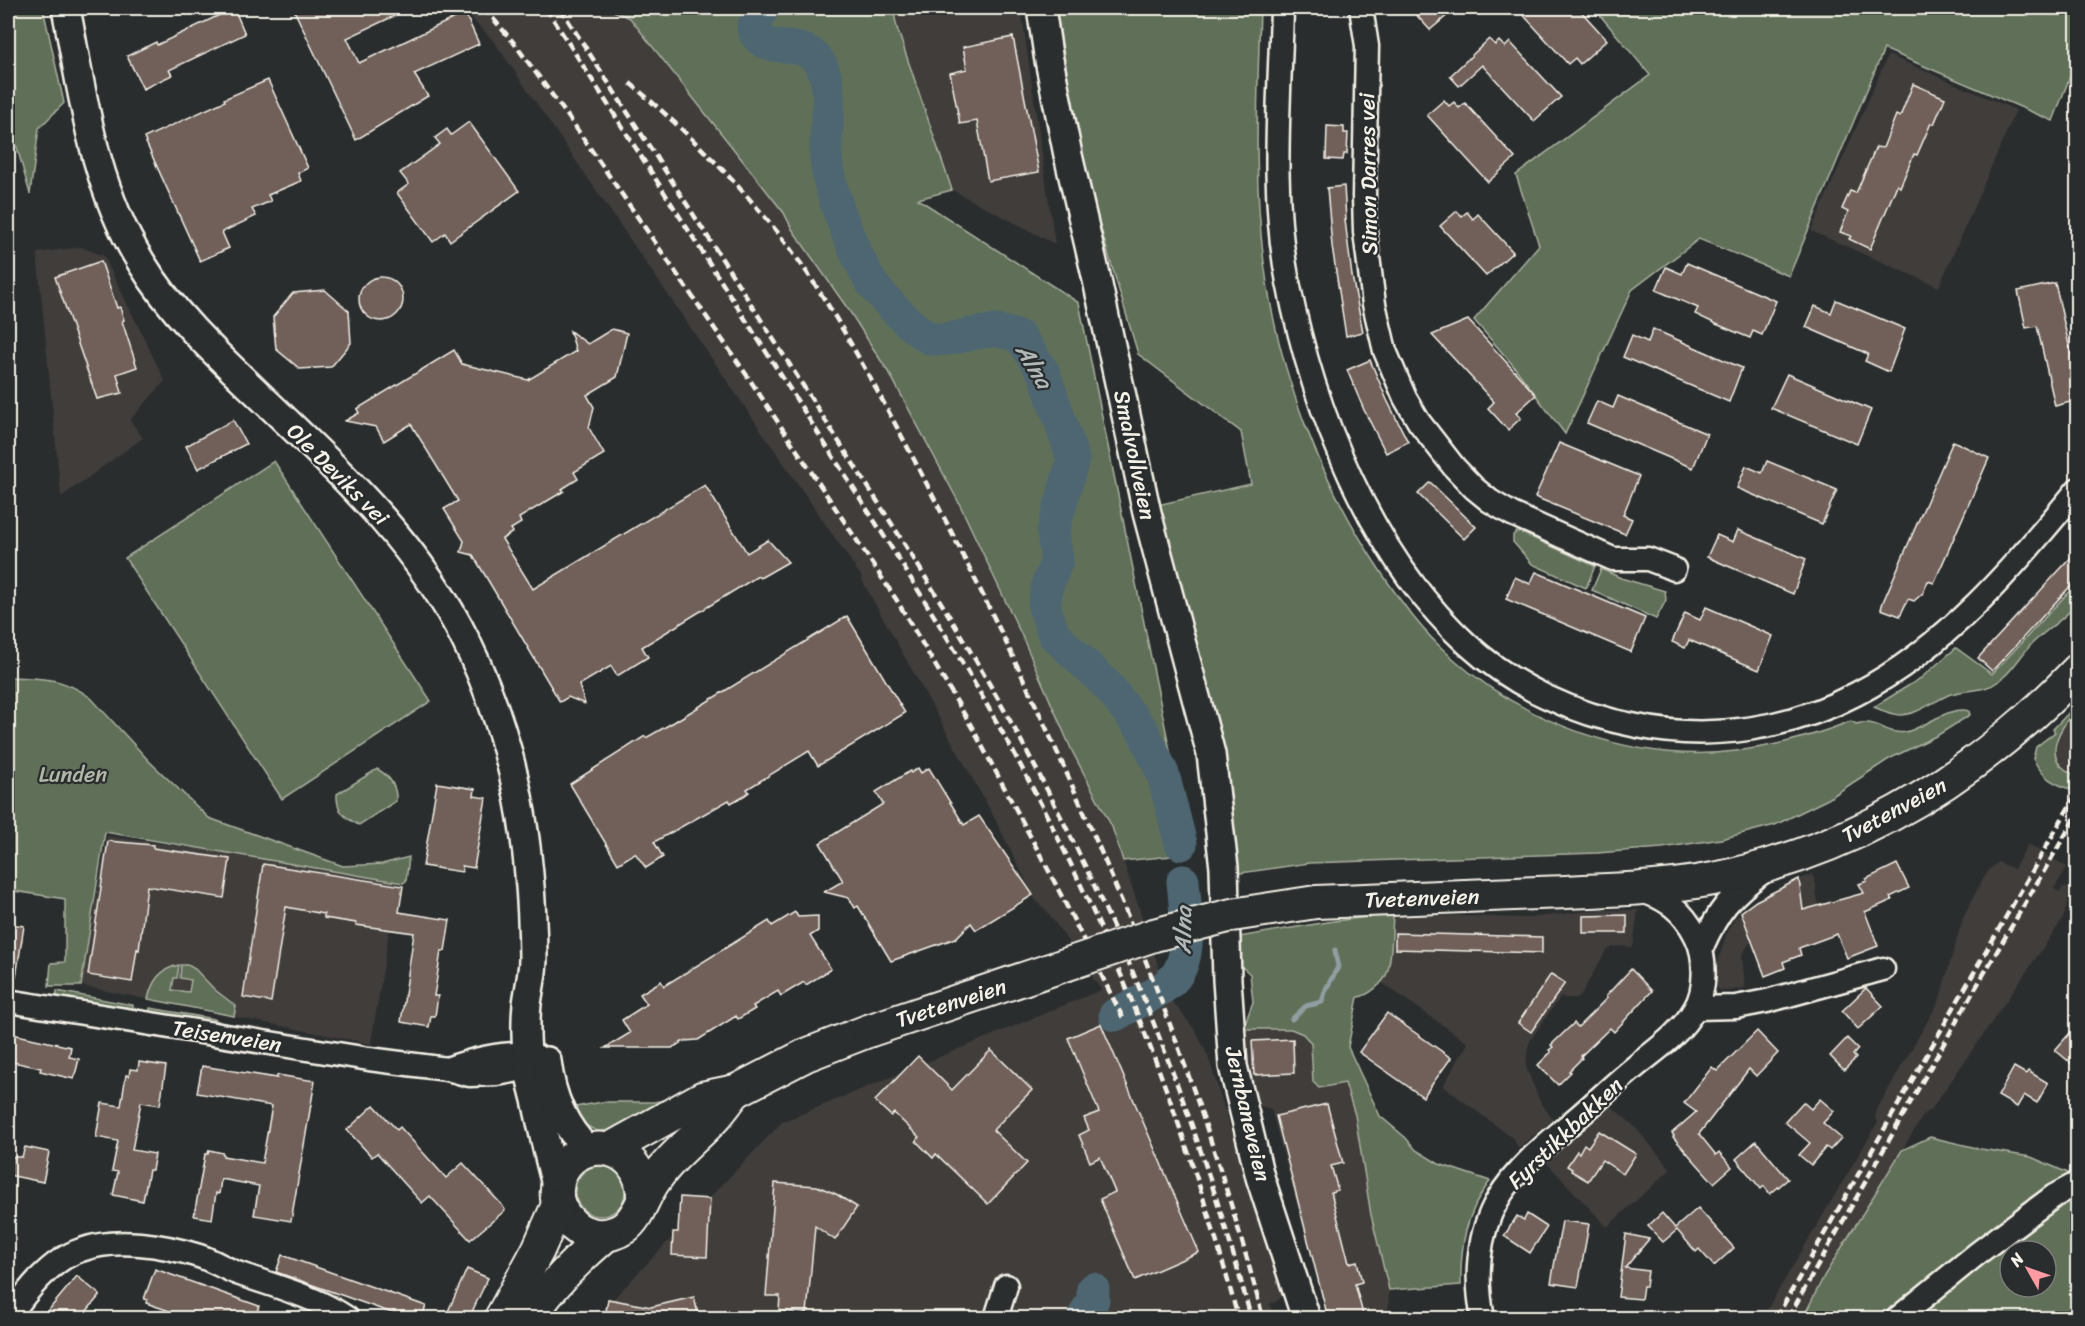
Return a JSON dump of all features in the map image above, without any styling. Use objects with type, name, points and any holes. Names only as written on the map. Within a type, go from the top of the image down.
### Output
[{"type":"main road","name":"Tvetenveien","points":[[501,1318],[538,1250],[557,1197],[560,1175],[566,1164],[576,1155],[599,1150],[702,1098],[736,1091],[806,1055],[868,1031],[1154,935],[1232,915],[1316,902],[1633,889],[1695,882],[1774,864],[1882,820],[1944,784],[2025,723],[2078,670]]},
{"type":"main road","name":"Tvetenveien","points":[[530,1318],[560,1278],[606,1235],[616,1232],[634,1219],[658,1174],[716,1116],[736,1091]]},
{"type":"main road","points":[[599,1150],[628,1159],[640,1174],[643,1200]]},
{"type":"main road","points":[[557,1197],[565,1218],[577,1229],[591,1234],[606,1235]]},
{"type":"street","name":"Ole Deviks vei","points":[[66,8],[104,187],[141,262],[188,324],[224,362],[352,484],[395,532],[444,601],[465,639],[500,720],[518,787],[525,830],[531,890],[533,975],[526,1017],[534,1060],[543,1140],[557,1197]]},
{"type":"street","name":"Smalvollveien","points":[[1041,8],[1068,155],[1147,513],[1211,754],[1222,844],[1226,903]]},
{"type":"street","points":[[1282,8],[1276,148],[1282,239],[1287,281],[1311,374],[1327,420],[1340,457],[1380,532],[1424,597],[1468,644],[1518,681],[1557,702],[1588,713],[1656,730],[1718,732],[1781,723],[1808,714],[1856,694],[1886,677],[1941,635],[1980,600],[2078,489]]},
{"type":"street","name":"Simon Darres vei","points":[[1361,8],[1367,45],[1364,196],[1369,269],[1385,351],[1405,398],[1419,422],[1454,468],[1491,501],[1512,514],[1613,559],[1648,559],[1674,569]]},
{"type":"street","name":"Fyrstikkbakken","points":[[1483,1318],[1478,1294],[1483,1238],[1487,1220],[1498,1198],[1513,1178],[1546,1145],[1683,1026],[1696,1008],[1701,991],[1702,947],[1710,929],[1727,902],[1774,864]]},
{"type":"street","name":"Fyrstikkbakken","points":[[1633,889],[1656,894],[1682,914],[1702,947]]},
{"type":"street","name":"Jernbaneveien","points":[[1226,903],[1228,992],[1233,1066],[1260,1177],[1306,1318]]},
{"type":"street","points":[[1696,1008],[1736,1007],[1767,1001],[1883,969]]},
{"type":"street","name":"Teisenveien","points":[[8,1001],[469,1075],[482,1075],[534,1060]]},
{"type":"street","name":"Ole Deviks vei","points":[[534,1060],[549,1075],[560,1111],[578,1140],[599,1150]]},
{"type":"street","points":[[1898,1318],[1978,1253],[2054,1196],[2078,1183]]},
{"type":"street","points":[[8,1318],[38,1281],[58,1263],[80,1250],[125,1243],[150,1245],[199,1256],[230,1270],[312,1299],[347,1318]]},
{"type":"street","points":[[996,1318],[1006,1286]]},
{"type":"shaded area","points":[[462,8],[606,8],[630,18],[784,213],[792,229],[850,312],[892,378],[959,503],[1021,634],[1072,751],[1112,827],[1172,1001],[1196,1031],[1208,1056],[1283,1289],[1281,1298],[1270,1303],[1273,1318],[595,1318],[782,1122],[1101,990],[1047,911],[1036,901],[994,817],[861,576],[495,43]]},
{"type":"shaded area","points":[[893,8],[1021,8],[1055,244],[952,190],[897,28]]},
{"type":"shaded area","points":[[1888,55],[2016,110],[1939,287],[1811,231]]},
{"type":"shaded area","points":[[81,247],[104,256],[165,381],[130,420],[143,438],[61,497],[37,253]]},
{"type":"shaded area","points":[[2077,707],[2077,776],[2061,764],[2057,758],[2055,744],[2060,731]]},
{"type":"shaded area","points":[[107,836],[398,876],[371,1044],[81,986]]},
{"type":"shaded area","points":[[2028,844],[2067,867],[2054,889],[2060,892],[2063,887],[2068,888],[2068,900],[2063,919],[1931,1110],[1925,1113],[1824,1276],[1803,1318],[1762,1318],[1878,1122],[1875,1118],[1877,1109],[1939,1001],[1963,918],[1981,882],[1998,862],[2014,869]]},
{"type":"shaded area","points":[[1812,874],[1816,883],[1819,905],[1810,912],[1808,908],[1794,913],[1760,932],[1742,955],[1745,988],[1719,990],[1716,967],[1726,935],[1735,918],[1755,901],[1769,893]]},
{"type":"shaded area","points":[[1597,910],[1638,910],[1633,948],[1613,947],[1606,951],[1579,998],[1561,996],[1531,1039],[1526,1067],[1540,1101],[1553,1120],[1518,1148],[1514,1139],[1443,1086],[1468,1043],[1381,982],[1387,973],[1393,914],[1528,918]]},
{"type":"shaded area","points":[[1243,1029],[1291,1029],[1303,1034],[1311,1043],[1313,1082],[1319,1088],[1345,1082],[1355,1115],[1371,1215],[1389,1290],[1388,1318],[1328,1318],[1271,1109],[1249,1103]]},
{"type":"shaded area","points":[[1610,1105],[1634,1126],[1671,1169],[1607,1227],[1546,1162]]},
{"type":"green space","points":[[8,8],[43,8],[64,103],[39,128],[30,194],[8,115]]},
{"type":"green space","points":[[606,8],[893,8],[897,28],[952,190],[918,199],[1079,303],[1191,854],[1123,861],[1112,827],[1072,751],[1021,634],[959,503],[892,378],[850,312],[792,229],[784,213],[630,18]]},
{"type":"green space","points":[[1056,8],[1260,8],[1258,199],[1264,262],[1271,303],[1291,385],[1321,463],[1359,537],[1381,572],[1430,636],[1479,679],[1511,701],[1546,719],[1621,744],[1659,751],[1698,753],[1751,749],[1795,740],[1851,721],[1856,724],[1870,723],[1899,733],[1914,729],[1954,711],[1969,711],[1970,715],[1938,735],[1889,759],[1828,799],[1775,825],[1721,839],[1662,848],[1597,853],[1309,863],[1234,874],[1157,505],[1251,484],[1241,432],[1138,354],[1083,169]]},
{"type":"green space","points":[[1594,8],[2077,8],[2077,58],[2053,121],[1884,49],[1789,276],[1699,239],[1632,290],[1565,434],[1512,364],[1474,320],[1539,245],[1516,175],[1650,75]]},
{"type":"green space","points":[[274,461],[431,701],[282,799],[125,558]]},
{"type":"green space","points":[[1517,532],[1595,566],[1586,588],[1532,564],[1513,542],[1513,535]]},
{"type":"green space","points":[[1601,569],[1621,578],[1665,591],[1666,600],[1656,619],[1592,590]]},
{"type":"green space","points":[[2077,583],[2077,604],[2041,635],[2009,672],[1994,685],[1951,694],[1908,714],[1887,713],[1874,707],[1921,678],[1956,648],[1992,674]]},
{"type":"green space","name":"Lunden","points":[[8,677],[61,682],[91,698],[150,762],[209,818],[343,866],[382,864],[409,857],[406,881],[403,883],[105,832],[81,986],[49,986],[51,963],[65,962],[65,899],[8,890]]},
{"type":"green space","points":[[2077,704],[2059,735],[2055,753],[2058,762],[2077,776],[2077,792],[2051,781],[2042,773],[2033,759],[2036,747],[2055,732],[2053,729]]},
{"type":"green space","points":[[377,769],[392,782],[396,801],[359,825],[342,813],[338,805],[337,794]]},
{"type":"green space","points":[[1393,914],[1389,968],[1383,981],[1358,997],[1348,1047],[1380,1116],[1406,1138],[1416,1150],[1439,1164],[1490,1181],[1475,1205],[1466,1230],[1463,1243],[1461,1285],[1389,1290],[1371,1215],[1355,1115],[1345,1083],[1319,1088],[1313,1082],[1311,1043],[1303,1034],[1291,1029],[1243,1029],[1253,1002],[1250,974],[1241,966],[1238,937]]},
{"type":"green space","points":[[179,965],[172,990],[189,992],[191,980],[180,978],[181,965],[188,965],[236,1006],[234,1016],[148,999],[158,977],[167,969]]},
{"type":"green space","points":[[57,991],[133,1005],[133,1012],[56,999]]},
{"type":"green space","points":[[150,1008],[220,1022],[219,1026],[149,1014]]},
{"type":"green space","points":[[669,1099],[621,1126],[604,1131],[597,1131],[584,1124],[570,1108],[602,1102],[654,1102]]},
{"type":"green space","points":[[1930,1137],[1981,1149],[2031,1157],[2075,1176],[1891,1318],[1803,1318],[1824,1276],[1902,1150]]},
{"type":"green space","points":[[600,1166],[614,1170],[621,1177],[625,1191],[621,1205],[614,1212],[600,1216],[586,1212],[579,1205],[575,1191],[579,1177],[586,1170]]},
{"type":"green space","points":[[2077,1194],[2077,1318],[1912,1318],[1998,1250],[1998,1299],[2058,1299],[2058,1239],[2014,1239]]},
{"type":"building","points":[[234,8],[245,34],[169,70],[172,75],[143,89],[127,56],[156,42],[157,45]]},
{"type":"building","points":[[293,8],[411,8],[347,38],[359,63],[465,13],[479,44],[414,74],[428,96],[356,140]]},
{"type":"building","points":[[1410,8],[1456,8],[1430,30]]},
{"type":"building","points":[[1517,8],[1578,8],[1607,40],[1580,64],[1575,58],[1568,64]]},
{"type":"building","points":[[1013,37],[1039,172],[988,181],[977,121],[960,124],[950,73],[967,69],[963,47]]},
{"type":"building","points":[[1489,39],[1495,45],[1499,41],[1505,47],[1510,42],[1561,97],[1534,121],[1482,65],[1459,86],[1450,76]]},
{"type":"building","points":[[268,80],[308,168],[298,173],[301,181],[268,195],[271,201],[252,209],[256,216],[222,232],[229,248],[200,261],[144,138]]},
{"type":"building","points":[[1913,84],[1945,98],[1917,155],[1914,154],[1900,187],[1897,185],[1870,249],[1849,239],[1851,236],[1840,232],[1848,212],[1842,209],[1850,191],[1856,193],[1876,147],[1883,148],[1896,115],[1900,117]]},
{"type":"building","points":[[1444,100],[1449,106],[1454,102],[1459,108],[1465,103],[1515,158],[1488,182],[1427,115]]},
{"type":"building","points":[[469,122],[519,191],[450,241],[445,233],[433,242],[397,193],[409,184],[400,173],[440,144],[435,138],[447,129],[451,135]]},
{"type":"building","points":[[1327,126],[1344,127],[1344,133],[1348,133],[1347,154],[1344,154],[1343,160],[1326,159]]},
{"type":"building","points":[[1344,186],[1345,220],[1352,276],[1363,332],[1346,336],[1332,246],[1327,188]]},
{"type":"building","points":[[1457,211],[1462,216],[1467,212],[1473,219],[1478,214],[1513,252],[1486,276],[1440,226]]},
{"type":"building","points":[[101,261],[117,308],[120,307],[124,320],[122,321],[137,367],[117,374],[122,393],[97,399],[55,277]]},
{"type":"building","points":[[1687,263],[1776,301],[1762,335],[1753,331],[1750,338],[1716,324],[1695,314],[1698,308],[1656,290],[1666,267],[1682,274]]},
{"type":"building","points":[[381,277],[396,284],[403,299],[396,314],[381,321],[366,314],[359,299],[366,284]]},
{"type":"building","points":[[2055,283],[2073,363],[2078,361],[2078,400],[2055,406],[2037,326],[2026,328],[2018,291]]},
{"type":"building","points":[[325,290],[349,311],[351,343],[331,367],[300,369],[276,349],[273,317],[293,293]]},
{"type":"building","points":[[1836,300],[1905,329],[1889,372],[1865,361],[1868,354],[1806,327],[1815,306],[1831,313]]},
{"type":"building","points":[[1468,320],[1536,395],[1516,413],[1521,418],[1508,430],[1488,408],[1494,402],[1432,335]]},
{"type":"building","points":[[612,329],[627,333],[617,377],[587,395],[594,407],[589,428],[604,454],[574,472],[578,479],[562,489],[564,491],[519,518],[521,523],[511,529],[513,532],[502,539],[533,589],[705,485],[747,553],[768,540],[788,562],[760,578],[758,576],[642,647],[648,657],[617,676],[611,666],[579,685],[585,704],[568,697],[560,702],[473,555],[461,552],[464,541],[444,509],[458,501],[411,424],[384,441],[376,427],[345,421],[359,413],[357,409],[454,350],[462,364],[528,380],[576,351],[570,331],[588,344]]},
{"type":"building","points":[[1653,329],[1742,368],[1729,402],[1623,357],[1632,335],[1648,342]]},
{"type":"building","points":[[1370,360],[1408,442],[1386,453],[1347,370]]},
{"type":"building","points":[[1787,374],[1871,410],[1857,444],[1771,408]]},
{"type":"building","points":[[1618,396],[1707,434],[1693,468],[1587,423],[1597,401],[1613,408]]},
{"type":"building","points":[[233,420],[246,444],[198,469],[186,446]]},
{"type":"building","points":[[1953,441],[1989,458],[1934,583],[1928,581],[1923,593],[1914,601],[1908,599],[1900,616],[1881,609],[1883,602]]},
{"type":"building","points":[[1559,443],[1639,476],[1623,515],[1632,519],[1625,534],[1535,497]]},
{"type":"building","points":[[1767,461],[1837,490],[1822,524],[1737,488],[1746,466],[1762,473]]},
{"type":"building","points":[[1430,482],[1476,527],[1464,539],[1418,494]]},
{"type":"building","points":[[1738,530],[1806,559],[1793,594],[1707,557],[1717,535],[1733,542]]},
{"type":"building","points":[[2078,550],[2078,578],[1992,671],[1978,658]]},
{"type":"building","points":[[1536,572],[1645,618],[1631,652],[1506,599],[1515,577],[1530,584]]},
{"type":"building","points":[[1706,607],[1773,636],[1759,670],[1689,640],[1685,648],[1672,642],[1685,613],[1700,620]]},
{"type":"building","points":[[847,616],[905,713],[818,766],[809,751],[747,789],[749,792],[745,795],[731,803],[729,800],[654,842],[663,857],[646,868],[635,853],[618,864],[570,784],[645,736],[646,738],[674,722]]},
{"type":"building","points":[[918,768],[921,773],[929,768],[964,825],[979,816],[1033,895],[976,930],[971,923],[956,938],[891,961],[858,906],[855,908],[849,898],[824,892],[843,881],[820,843],[883,804],[876,792]]},
{"type":"building","points":[[437,783],[475,789],[474,796],[486,798],[474,868],[462,866],[462,872],[423,866]]},
{"type":"building","points":[[108,841],[153,845],[153,848],[230,859],[224,898],[147,886],[139,950],[137,949],[132,982],[88,975]]},
{"type":"building","points":[[263,864],[403,886],[399,912],[450,920],[445,951],[441,951],[434,996],[438,996],[435,1016],[431,1016],[429,1027],[401,1022],[414,933],[356,925],[356,923],[324,918],[324,914],[286,907],[271,1002],[243,997]]},
{"type":"building","points":[[1897,864],[1909,888],[1890,897],[1892,900],[1865,912],[1878,946],[1847,958],[1837,934],[1799,948],[1801,955],[1783,962],[1785,968],[1765,976],[1741,912],[1756,901],[1799,879],[1803,910],[1864,893],[1859,884]]},
{"type":"building","points":[[795,912],[798,917],[818,916],[818,931],[810,936],[831,969],[806,985],[804,982],[781,996],[778,991],[753,1006],[755,1009],[738,1019],[736,1016],[698,1040],[684,1041],[672,1048],[605,1048],[630,1033],[622,1020],[647,1004],[640,994],[661,981],[664,986],[769,921],[772,926]]},
{"type":"building","points":[[1627,915],[1627,933],[1583,933],[1583,916]]},
{"type":"building","points":[[8,924],[24,926],[16,977],[8,977]]},
{"type":"building","points":[[1395,933],[1542,937],[1542,953],[1395,949]]},
{"type":"building","points":[[1631,969],[1652,991],[1614,1032],[1610,1028],[1581,1056],[1582,1058],[1569,1071],[1571,1072],[1558,1085],[1538,1065],[1551,1052],[1549,1050],[1553,1047],[1551,1045],[1574,1023],[1578,1027],[1607,998],[1606,996]]},
{"type":"building","points":[[1551,974],[1565,983],[1531,1032],[1518,1023]]},
{"type":"building","points":[[1866,988],[1883,1006],[1858,1029],[1842,1011]]},
{"type":"building","points":[[1387,1013],[1451,1058],[1423,1097],[1359,1052]]},
{"type":"building","points":[[1101,1024],[1199,1252],[1135,1280],[1100,1199],[1115,1192],[1100,1157],[1090,1162],[1079,1135],[1089,1130],[1084,1118],[1099,1112],[1068,1038]]},
{"type":"building","points":[[2078,1024],[2078,1069],[2055,1050]]},
{"type":"building","points":[[1757,1031],[1778,1053],[1756,1076],[1749,1069],[1699,1134],[1716,1155],[1719,1152],[1732,1167],[1714,1183],[1673,1137],[1672,1133],[1696,1112],[1684,1103],[1712,1067],[1717,1071]]},
{"type":"building","points":[[8,1033],[71,1047],[69,1057],[79,1059],[74,1079],[40,1071],[41,1068],[8,1061]]},
{"type":"building","points":[[1847,1038],[1858,1049],[1853,1055],[1856,1058],[1844,1070],[1830,1056]]},
{"type":"building","points":[[1293,1039],[1294,1073],[1254,1075],[1252,1041]]},
{"type":"building","points":[[991,1050],[1032,1090],[993,1130],[1027,1163],[988,1204],[936,1154],[933,1158],[916,1141],[919,1137],[894,1113],[891,1116],[875,1101],[918,1056],[952,1090]]},
{"type":"building","points":[[139,1062],[166,1066],[160,1105],[141,1102],[132,1150],[155,1154],[152,1170],[149,1170],[143,1201],[113,1195],[118,1172],[112,1171],[118,1141],[96,1137],[102,1103],[121,1106],[126,1075],[129,1076],[130,1069],[138,1070]]},
{"type":"building","points":[[202,1066],[277,1078],[277,1075],[315,1081],[291,1221],[254,1215],[259,1186],[221,1179],[219,1194],[216,1193],[212,1219],[194,1216],[205,1154],[208,1154],[209,1150],[223,1153],[223,1156],[262,1163],[272,1106],[197,1093]]},
{"type":"building","points":[[2014,1067],[2026,1074],[2028,1071],[2048,1083],[2037,1103],[2024,1095],[2017,1107],[1998,1096]]},
{"type":"building","points":[[1820,1099],[1834,1111],[1823,1123],[1841,1138],[1830,1150],[1826,1147],[1811,1165],[1799,1155],[1810,1143],[1785,1122],[1803,1102],[1811,1109]]},
{"type":"building","points":[[1327,1104],[1343,1163],[1331,1166],[1338,1190],[1331,1192],[1349,1263],[1357,1261],[1362,1282],[1355,1284],[1364,1318],[1328,1318],[1276,1116]]},
{"type":"building","points":[[374,1105],[397,1130],[400,1127],[446,1178],[463,1163],[505,1210],[470,1240],[430,1196],[422,1203],[377,1153],[372,1157],[347,1130]]},
{"type":"building","points":[[1599,1131],[1636,1154],[1623,1174],[1602,1160],[1588,1181],[1567,1166],[1577,1151],[1579,1153],[1584,1144],[1588,1147]]},
{"type":"building","points":[[1756,1141],[1788,1179],[1770,1194],[1764,1186],[1761,1189],[1736,1159]]},
{"type":"building","points":[[25,1147],[49,1152],[43,1182],[8,1175],[11,1157],[22,1157]]},
{"type":"building","points":[[775,1183],[817,1186],[857,1207],[835,1240],[815,1226],[807,1313],[779,1311],[780,1296],[766,1296]]},
{"type":"building","points":[[680,1197],[710,1199],[707,1257],[672,1255],[673,1232],[678,1232]]},
{"type":"building","points":[[1698,1208],[1734,1248],[1714,1266],[1699,1249],[1696,1252],[1677,1230],[1663,1242],[1648,1226],[1662,1213],[1675,1228]]},
{"type":"building","points":[[1527,1214],[1547,1227],[1530,1253],[1504,1236],[1517,1216],[1524,1220]]},
{"type":"building","points":[[1562,1221],[1589,1224],[1578,1287],[1551,1283]]},
{"type":"building","points":[[1626,1234],[1649,1239],[1625,1268],[1648,1271],[1646,1287],[1643,1286],[1641,1299],[1618,1297]]},
{"type":"building","points":[[282,1255],[426,1306],[421,1318],[406,1318],[276,1272]]},
{"type":"building","points":[[155,1269],[259,1306],[255,1318],[190,1318],[146,1303],[147,1300],[144,1299]]},
{"type":"building","points":[[467,1269],[488,1278],[469,1318],[445,1318]]},
{"type":"building","points":[[77,1276],[100,1295],[81,1318],[42,1318]]},
{"type":"building","points":[[694,1297],[699,1318],[605,1318],[608,1299],[651,1307]]},
{"type":"waterway","name":"Alna","points":[[763,8],[753,27],[758,37],[765,43],[805,51],[815,57],[822,67],[828,89],[826,157],[831,186],[848,235],[872,284],[906,320],[930,338],[945,339],[1001,331],[1020,337],[1044,373],[1073,459],[1053,532],[1057,561],[1048,583],[1044,606],[1054,635],[1107,685],[1143,731],[1163,774],[1181,844]]},
{"type":"waterway","name":"Alna","points":[[1115,1015],[1158,991],[1178,973],[1183,962],[1187,934],[1183,881]]},
{"type":"waterway","points":[[1292,1019],[1306,1006],[1322,1002],[1338,967],[1335,950]]},
{"type":"waterway","name":"Alna","points":[[1083,1318],[1093,1300],[1093,1289]]},
{"type":"railway","points":[[484,8],[514,43],[572,122],[748,377],[896,599],[973,729],[1051,875],[1124,1020]]},
{"type":"railway","points":[[546,8],[911,579],[1002,731],[1030,783],[1085,894],[1137,1012],[1182,1133],[1238,1318]]},
{"type":"railway","points":[[560,8],[909,552],[992,689],[1043,782],[1106,911],[1162,1044],[1210,1180],[1251,1318]]},
{"type":"railway","points":[[630,83],[670,118],[726,173],[794,254],[849,340],[935,501],[999,627],[1122,901],[1185,1065],[1240,1233],[1263,1318]]},
{"type":"railway","points":[[1776,1318],[2078,791]]},
{"type":"railway","points":[[1788,1318],[2078,813]]}]
